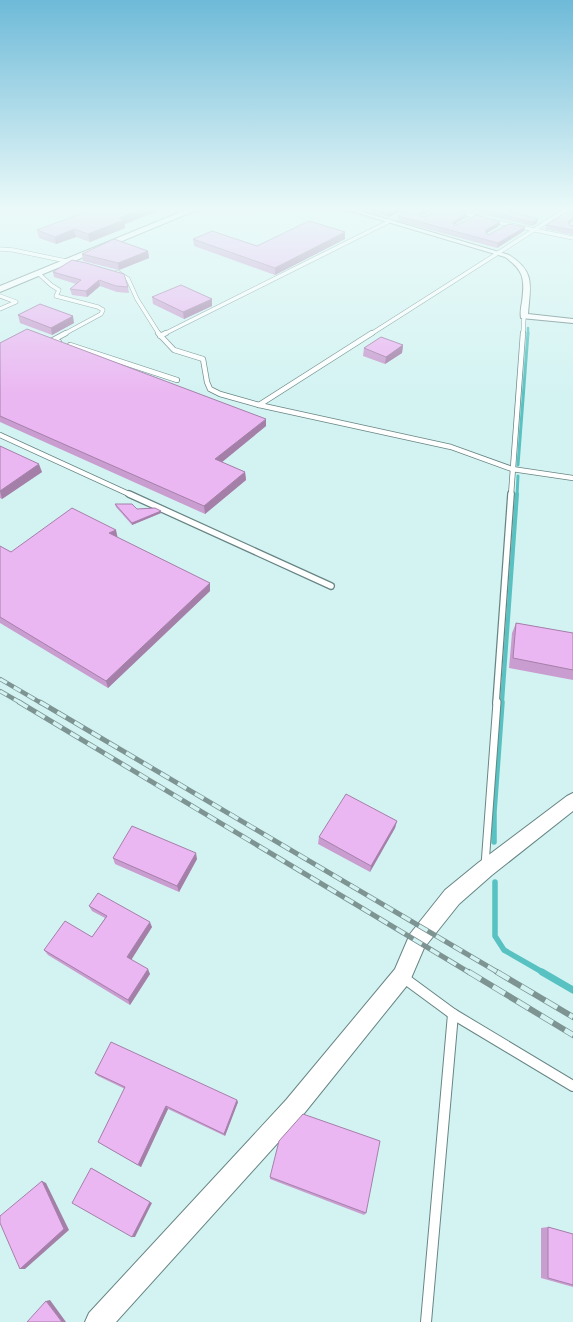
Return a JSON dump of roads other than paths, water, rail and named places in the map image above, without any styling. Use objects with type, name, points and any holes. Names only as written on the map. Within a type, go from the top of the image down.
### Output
[{"type":"main road","points":[[0,282],[29,271]]},
{"type":"main road","points":[[0,289],[45,271]]},
{"type":"street","points":[[524,271],[526,273],[524,316],[573,321]]},
{"type":"street","points":[[98,1322],[294,1108],[402,976],[417,941],[452,897],[485,869],[573,801]]},
{"type":"lane","points":[[112,271],[128,279],[136,299],[160,336],[174,350],[203,360],[207,382],[210,389],[220,394],[259,405],[451,447],[512,470],[573,478]]},
{"type":"lane","points":[[160,336],[291,271]]},
{"type":"lane","points":[[259,405],[471,271]]},
{"type":"lane","points":[[38,273],[51,287],[59,290],[56,296],[98,307],[103,310],[100,314],[53,340],[60,342]]},
{"type":"lane","points":[[0,296],[16,302],[0,309]]},
{"type":"lane","points":[[485,869],[524,316]]},
{"type":"lane","points":[[68,345],[177,380]]},
{"type":"lane","points":[[0,435],[331,586]]},
{"type":"lane","points":[[402,976],[453,1014],[573,1086]]},
{"type":"lane","points":[[426,1322],[453,1014]]},
{"type":"waterway","points":[[528,328],[528,333]]},
{"type":"waterway","points":[[518,465],[528,333]]},
{"type":"waterway","points":[[517,495],[518,476]]},
{"type":"waterway","points":[[502,703],[517,494]]},
{"type":"waterway","points":[[494,842],[494,812],[502,702]]},
{"type":"waterway","points":[[495,882],[495,936],[504,950],[544,973]]},
{"type":"waterway","points":[[542,972],[573,990]]},
{"type":"railway","points":[[0,679],[41,703]]},
{"type":"railway","points":[[0,691],[21,703]]},
{"type":"railway","points":[[19,702],[470,973]]},
{"type":"railway","points":[[40,702],[499,973]]},
{"type":"railway","points":[[469,972],[573,1035]]},
{"type":"railway","points":[[497,972],[573,1017]]}]
